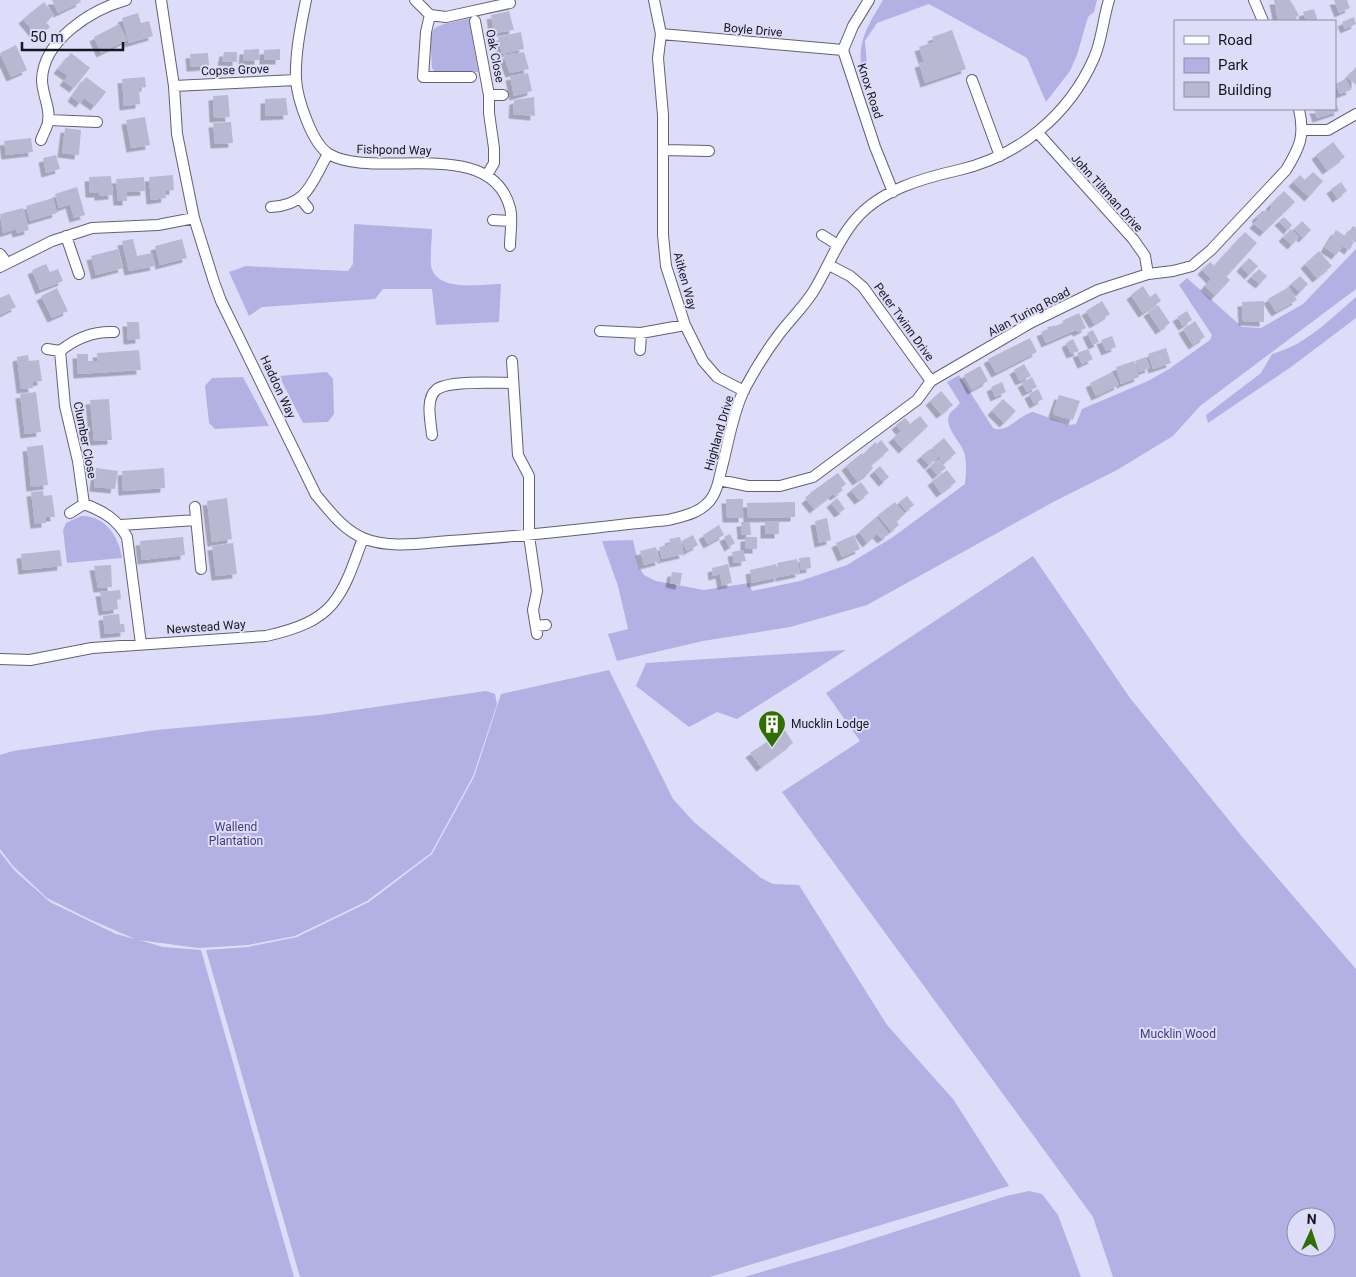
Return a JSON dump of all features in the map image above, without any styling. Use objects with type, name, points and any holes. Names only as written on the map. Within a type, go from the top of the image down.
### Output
[{"type":"street","points":[[41,140],[48,120],[42,83],[43,68],[55,48],[69,31],[85,18],[105,7],[126,0]]},
{"type":"street","name":"Haddon Way","points":[[161,0],[174,86],[177,134],[194,218],[221,301],[316,495],[339,522],[363,538],[384,543],[407,544],[529,536],[593,529]]},
{"type":"street","points":[[271,207],[287,206],[301,199],[328,154],[314,137],[296,80],[300,31],[306,0]]},
{"type":"street","points":[[415,0],[430,15],[446,17],[510,2]]},
{"type":"street","name":"Aitken Way","points":[[654,0],[661,34],[658,64],[664,150],[663,235],[666,266],[685,325],[703,361],[717,377],[744,391]]},
{"type":"street","points":[[843,50],[853,26],[869,0]]},
{"type":"street","name":"Highland Drive","points":[[593,529],[668,520],[690,515],[704,507],[713,495],[719,480],[733,424],[744,391],[780,333],[813,293],[838,246],[855,220],[870,206],[893,192],[933,176],[964,169],[1000,156],[1038,133],[1064,107],[1083,79],[1096,52],[1110,0]]},
{"type":"street","points":[[1254,0],[1263,20]]},
{"type":"street","points":[[430,15],[426,32],[424,76],[471,77]]},
{"type":"street","name":"Oak Close","points":[[475,21],[489,95],[489,113],[494,148],[494,163],[488,175]]},
{"type":"street","name":"Boyle Drive","points":[[661,34],[843,50]]},
{"type":"street","name":"Knox Road","points":[[843,50],[875,147],[893,192]]},
{"type":"street","name":"Copse Grove","points":[[174,86],[296,80]]},
{"type":"street","points":[[972,80],[1000,156]]},
{"type":"street","name":"Oak Close","points":[[489,95],[503,95]]},
{"type":"street","points":[[1299,110],[1303,130],[1316,132],[1328,130],[1356,114]]},
{"type":"street","points":[[48,120],[97,122]]},
{"type":"street","name":"Alan Turing Road","points":[[719,480],[748,486],[780,486],[812,477],[917,400],[931,381],[1040,318],[1098,290],[1148,274],[1173,271],[1192,266],[1211,250],[1286,170],[1293,158],[1303,130]]},
{"type":"street","name":"John Tiltman Drive","points":[[1038,133],[1133,239],[1145,256],[1148,274]]},
{"type":"street","points":[[664,150],[709,150]]},
{"type":"street","name":"Fishpond Way","points":[[328,154],[352,162],[434,163],[460,167],[488,175]]},
{"type":"street","points":[[488,175],[502,190],[510,208],[510,246]]},
{"type":"street","points":[[301,199],[308,208]]},
{"type":"street","points":[[0,254],[3,265],[66,236],[92,228],[158,225],[194,218]]},
{"type":"street","points":[[493,220],[511,221]]},
{"type":"street","points":[[822,235],[838,246]]},
{"type":"street","points":[[66,236],[79,274]]},
{"type":"street","name":"Peter Twinn Drive","points":[[829,265],[850,276],[863,287],[931,381]]},
{"type":"street","points":[[600,331],[641,332],[685,325]]},
{"type":"street","points":[[47,349],[60,351],[83,336],[104,331],[114,332]]},
{"type":"street","points":[[640,350],[641,332]]},
{"type":"street","name":"Clumber Close","points":[[60,351],[65,406],[78,461],[84,504]]},
{"type":"street","points":[[512,361],[518,455],[529,476],[529,536],[536,591],[533,610],[540,628]]},
{"type":"street","points":[[432,435],[430,409],[436,390],[448,385],[512,383]]},
{"type":"street","points":[[70,513],[84,504],[100,510],[120,525],[127,537],[132,555],[142,644]]},
{"type":"street","points":[[195,507],[202,569]]},
{"type":"street","points":[[120,525],[196,520]]},
{"type":"street","name":"Newstead Way","points":[[0,659],[30,660],[92,648],[266,636],[291,630],[311,622],[333,606],[350,576],[363,538]]},
{"type":"green space","points":[[883,0],[1097,0],[1094,12],[1088,17],[1077,55],[1070,71],[1046,102],[1027,58],[929,4],[877,23],[865,41],[867,65],[861,65],[863,39]]},
{"type":"green space","points":[[469,19],[478,72],[435,72],[432,68],[431,36],[433,30],[444,24]]},
{"type":"green space","points":[[354,224],[432,229],[431,265],[434,274],[441,280],[460,285],[501,284],[499,322],[436,325],[432,289],[383,289],[375,299],[262,307],[249,316],[229,272],[246,266],[348,271],[353,264]]},
{"type":"green space","points":[[1356,249],[1356,289],[1200,406],[1173,436],[1117,470],[1055,501],[867,605],[790,627],[703,641],[617,661],[608,634],[628,629],[618,586],[602,541],[633,540],[639,567],[644,575],[656,581],[704,590],[749,583],[752,591],[800,581],[847,565],[893,537],[965,484],[966,464],[964,452],[948,422],[951,412],[960,403],[947,382],[959,375],[993,428],[998,429],[1008,426],[1033,412],[1070,425],[1076,424],[1082,409],[1148,381],[1169,369],[1210,340],[1212,335],[1179,285],[1187,278],[1242,327],[1261,328],[1303,304]]},
{"type":"green space","points":[[1356,297],[1356,318],[1291,367],[1208,423],[1206,415],[1261,373],[1272,354],[1307,338]]},
{"type":"green space","points":[[327,372],[333,379],[334,414],[328,422],[303,423],[279,376]]},
{"type":"green space","points":[[243,377],[269,426],[215,429],[209,423],[205,386],[212,378]]},
{"type":"green space","points":[[81,516],[97,519],[104,523],[118,542],[122,558],[67,563],[63,530],[66,523]]},
{"type":"green space","name":"Mucklin Wood","points":[[1033,556],[1130,698],[1244,839],[1356,969],[1356,1277],[1113,1277],[1093,1217],[782,792],[860,741],[826,693]]},
{"type":"green space","points":[[846,650],[737,719],[717,712],[689,727],[636,686],[646,663]]},
{"type":"green space","points":[[609,670],[673,799],[694,822],[761,878],[773,884],[799,885],[887,1025],[953,1099],[1009,1186],[710,1277],[300,1277],[206,950],[248,947],[297,937],[369,902],[432,854],[474,777],[501,694]]},
{"type":"green space","name":"Wallend Plantation","points":[[486,691],[495,694],[497,704],[473,776],[431,853],[367,901],[295,936],[248,945],[198,948],[139,940],[163,947],[201,950],[294,1277],[0,1277],[0,852],[14,870],[50,902],[116,934],[135,939],[47,898],[13,866],[0,849],[0,755],[13,751],[156,730],[320,715]]},
{"type":"green space","points":[[1029,1191],[1042,1194],[1058,1215],[1081,1277],[744,1277],[841,1249],[1006,1196]]},
{"type":"building","points":[[52,0],[80,0],[81,2],[58,13]]},
{"type":"building","points":[[1274,0],[1290,0],[1299,15],[1296,17],[1297,20],[1278,20]]},
{"type":"building","points":[[1334,0],[1347,0],[1350,8],[1339,13]]},
{"type":"building","points":[[44,2],[54,15],[46,22],[50,27],[38,37],[23,19]]},
{"type":"building","points":[[1314,9],[1318,20],[1306,20],[1303,12]]},
{"type":"building","points":[[509,11],[514,30],[494,33],[491,15]]},
{"type":"building","points":[[138,13],[141,23],[149,21],[153,36],[129,43],[122,18]]},
{"type":"building","points":[[1354,17],[1356,24],[1345,29],[1342,22]]},
{"type":"building","points":[[119,24],[127,40],[101,53],[94,37]]},
{"type":"building","points":[[952,30],[966,69],[925,83],[919,63],[924,62],[919,47],[934,42],[932,37]]},
{"type":"building","points":[[521,32],[524,49],[502,54],[498,37]]},
{"type":"building","points":[[16,45],[27,70],[11,77],[0,53]]},
{"type":"building","points":[[259,49],[259,60],[243,61],[244,50]]},
{"type":"building","points":[[280,49],[280,60],[264,60],[264,50]]},
{"type":"building","points":[[224,52],[237,52],[237,62],[222,61]]},
{"type":"building","points":[[524,52],[529,69],[510,73],[503,55]]},
{"type":"building","points":[[71,53],[90,68],[74,88],[64,81],[68,76],[58,69]]},
{"type":"building","points":[[208,53],[209,66],[191,67],[190,54]]},
{"type":"building","points":[[1356,67],[1356,85],[1347,77]]},
{"type":"building","points":[[528,73],[532,91],[514,96],[510,76]]},
{"type":"building","points":[[86,77],[106,92],[95,106],[84,98],[80,103],[72,97]]},
{"type":"building","points":[[145,77],[146,87],[139,88],[140,104],[124,106],[122,79]]},
{"type":"building","points":[[1346,79],[1351,90],[1340,94],[1336,84]]},
{"type":"building","points":[[228,95],[230,117],[214,118],[213,96]]},
{"type":"building","points":[[534,97],[535,116],[513,114],[514,100]]},
{"type":"building","points":[[286,98],[288,115],[265,116],[265,99]]},
{"type":"building","points":[[1336,104],[1339,111],[1317,118],[1314,110],[1336,110]]},
{"type":"building","points":[[145,117],[150,145],[131,148],[126,120]]},
{"type":"building","points":[[231,122],[233,143],[215,144],[213,123]]},
{"type":"building","points":[[65,128],[81,130],[79,155],[62,153]]},
{"type":"building","points":[[31,138],[33,152],[6,155],[4,141]]},
{"type":"building","points":[[1333,142],[1345,157],[1327,170],[1316,155]]},
{"type":"building","points":[[56,155],[60,169],[46,173],[43,158]]},
{"type":"building","points":[[1313,172],[1323,181],[1309,197],[1293,182],[1300,175],[1305,180]]},
{"type":"building","points":[[173,175],[174,190],[165,191],[166,198],[151,200],[149,177]]},
{"type":"building","points":[[111,176],[113,195],[99,196],[99,193],[90,193],[89,177]]},
{"type":"building","points":[[144,177],[145,191],[127,192],[127,201],[118,201],[116,179]]},
{"type":"building","points":[[1341,182],[1347,191],[1337,198],[1331,189]]},
{"type":"building","points":[[77,187],[85,215],[74,218],[70,204],[59,208],[55,194]]},
{"type":"building","points":[[1284,191],[1295,202],[1264,232],[1254,224],[1258,219],[1256,217],[1262,211],[1269,211],[1272,207],[1270,205]]},
{"type":"building","points":[[53,198],[57,213],[30,221],[26,206]]},
{"type":"building","points":[[23,208],[29,230],[17,233],[16,229],[3,233],[0,214]]},
{"type":"building","points":[[1284,217],[1292,225],[1288,230],[1279,221]]},
{"type":"building","points":[[1302,221],[1311,230],[1303,238],[1294,229]]},
{"type":"building","points":[[1353,226],[1356,228],[1356,243],[1346,236]]},
{"type":"building","points":[[1291,229],[1299,237],[1292,245],[1283,237]]},
{"type":"building","points":[[1336,230],[1354,242],[1349,250],[1343,246],[1336,255],[1325,248]]},
{"type":"building","points":[[1245,232],[1257,243],[1227,276],[1215,265]]},
{"type":"building","points":[[133,239],[137,256],[152,253],[155,266],[129,271],[122,241]]},
{"type":"building","points":[[182,239],[187,258],[160,265],[155,246]]},
{"type":"building","points":[[118,249],[123,268],[96,275],[91,256]]},
{"type":"building","points":[[1319,251],[1332,266],[1317,278],[1305,264]]},
{"type":"building","points":[[1249,258],[1258,266],[1249,275],[1241,267]]},
{"type":"building","points":[[1210,262],[1230,280],[1215,296],[1205,286],[1211,279],[1202,270]]},
{"type":"building","points":[[46,264],[50,272],[58,269],[63,281],[40,290],[32,270]]},
{"type":"building","points":[[1259,269],[1267,276],[1260,284],[1251,277]]},
{"type":"building","points":[[1300,276],[1308,284],[1300,292],[1291,284]]},
{"type":"building","points":[[1143,286],[1150,297],[1156,293],[1161,301],[1143,313],[1131,295]]},
{"type":"building","points":[[1289,287],[1297,300],[1276,312],[1268,299]]},
{"type":"building","points":[[57,288],[68,311],[52,318],[41,296]]},
{"type":"building","points":[[9,294],[16,307],[0,315],[0,298]]},
{"type":"building","points":[[1102,301],[1110,314],[1094,324],[1086,311]]},
{"type":"building","points":[[1264,301],[1264,322],[1243,321],[1242,302]]},
{"type":"building","points":[[1158,305],[1170,323],[1160,330],[1148,312]]},
{"type":"building","points":[[1187,311],[1192,320],[1183,326],[1177,317]]},
{"type":"building","points":[[1079,313],[1086,328],[1078,332],[1076,330],[1046,343],[1041,332],[1048,329],[1047,327],[1064,323],[1062,321]]},
{"type":"building","points":[[1195,321],[1205,337],[1193,345],[1183,329]]},
{"type":"building","points":[[127,322],[139,322],[140,339],[128,340]]},
{"type":"building","points":[[1093,330],[1099,342],[1093,345],[1087,333]]},
{"type":"building","points":[[1112,336],[1116,347],[1106,351],[1101,340]]},
{"type":"building","points":[[1030,338],[1037,352],[996,373],[988,359]]},
{"type":"building","points":[[1073,339],[1079,351],[1071,354],[1066,343]]},
{"type":"building","points":[[1166,348],[1171,363],[1153,369],[1148,354]]},
{"type":"building","points":[[1088,349],[1093,359],[1082,364],[1077,353]]},
{"type":"building","points":[[139,350],[141,370],[78,374],[77,354],[88,354],[88,361],[98,361],[97,353]]},
{"type":"building","points":[[28,355],[29,361],[39,360],[42,381],[32,382],[33,388],[21,389],[17,357]]},
{"type":"building","points":[[1146,357],[1150,368],[1139,372],[1135,361]]},
{"type":"building","points":[[1134,361],[1139,377],[1121,384],[1116,367]]},
{"type":"building","points":[[1024,364],[1031,376],[1020,381],[1014,370]]},
{"type":"building","points":[[980,366],[988,381],[972,390],[964,375]]},
{"type":"building","points":[[1112,372],[1119,385],[1096,396],[1090,383]]},
{"type":"building","points":[[1032,377],[1037,387],[1027,392],[1022,383]]},
{"type":"building","points":[[1002,382],[1006,392],[995,397],[991,387]]},
{"type":"building","points":[[1038,389],[1043,399],[1034,404],[1029,394]]},
{"type":"building","points":[[941,391],[953,405],[941,414],[930,401]]},
{"type":"building","points":[[36,392],[41,432],[25,434],[20,394]]},
{"type":"building","points":[[1059,395],[1080,401],[1073,420],[1055,415],[1053,412]]},
{"type":"building","points":[[109,399],[112,440],[94,441],[90,400]]},
{"type":"building","points":[[1003,399],[1016,411],[1004,423],[992,411]]},
{"type":"building","points":[[920,416],[928,426],[903,449],[893,438],[901,431],[896,425],[905,418],[916,430],[911,423]]},
{"type":"building","points":[[944,438],[956,453],[944,463],[932,448]]},
{"type":"building","points":[[881,440],[889,450],[871,465],[873,468],[869,473],[857,481],[846,466],[862,453],[863,455],[875,442],[877,444]]},
{"type":"building","points":[[43,445],[48,485],[31,487],[27,447]]},
{"type":"building","points":[[930,449],[938,457],[929,465],[921,456]]},
{"type":"building","points":[[939,459],[946,468],[937,475],[930,466]]},
{"type":"building","points":[[880,466],[889,477],[883,482],[874,471]]},
{"type":"building","points":[[96,468],[118,471],[115,489],[94,487]]},
{"type":"building","points":[[164,468],[165,488],[123,491],[122,471]]},
{"type":"building","points":[[947,470],[956,482],[941,493],[932,481]]},
{"type":"building","points":[[838,473],[846,484],[841,488],[843,490],[835,496],[833,494],[814,509],[806,499],[811,495],[810,493]]},
{"type":"building","points":[[861,482],[869,493],[859,500],[851,490]]},
{"type":"building","points":[[43,491],[44,496],[52,495],[55,517],[46,517],[46,523],[35,524],[31,492]]},
{"type":"building","points":[[907,496],[914,505],[906,511],[899,502]]},
{"type":"building","points":[[227,498],[232,539],[212,542],[207,501]]},
{"type":"building","points":[[837,498],[845,509],[839,513],[831,503]]},
{"type":"building","points":[[726,499],[743,499],[743,518],[727,518]]},
{"type":"building","points":[[795,502],[795,517],[748,518],[747,503]]},
{"type":"building","points":[[895,502],[905,514],[896,521],[899,525],[891,531],[878,515]]},
{"type":"building","points":[[876,517],[889,534],[882,539],[877,534],[867,543],[859,532]]},
{"type":"building","points":[[827,518],[831,540],[819,543],[815,521]]},
{"type":"building","points":[[765,521],[779,521],[779,534],[765,534]]},
{"type":"building","points":[[741,522],[750,522],[751,535],[742,535]]},
{"type":"building","points":[[719,525],[724,535],[708,544],[703,535]]},
{"type":"building","points":[[730,534],[735,543],[729,547],[724,537]]},
{"type":"building","points":[[693,535],[698,545],[687,551],[681,541]]},
{"type":"building","points":[[854,535],[860,549],[842,557],[836,543]]},
{"type":"building","points":[[183,537],[185,555],[142,560],[140,541]]},
{"type":"building","points":[[680,537],[684,554],[662,559],[659,547],[671,544],[669,539]]},
{"type":"building","points":[[745,537],[757,537],[757,549],[745,549]]},
{"type":"building","points":[[233,543],[237,574],[216,576],[212,546]]},
{"type":"building","points":[[656,547],[660,561],[644,565],[640,551]]},
{"type":"building","points":[[60,550],[62,566],[23,570],[21,554]]},
{"type":"building","points":[[743,550],[746,561],[734,563],[732,552]]},
{"type":"building","points":[[810,557],[811,568],[801,570],[799,558]]},
{"type":"building","points":[[797,559],[800,573],[780,577],[777,563]]},
{"type":"building","points":[[728,564],[732,583],[722,585],[720,574],[713,576],[712,568]]},
{"type":"building","points":[[776,564],[779,577],[752,583],[750,570]]},
{"type":"building","points":[[111,565],[112,587],[98,588],[94,566]]},
{"type":"building","points":[[672,572],[682,573],[680,585],[670,583]]},
{"type":"building","points":[[120,590],[121,599],[117,600],[118,609],[103,611],[100,592]]},
{"type":"building","points":[[119,614],[120,624],[124,624],[125,632],[105,634],[103,616]]},
{"type":"building","name":"Mucklin Lodge","points":[[785,730],[793,743],[761,767],[750,753]]},
{"type":"place","name":"Mucklin Lodge","points":[[772,748]]}]
